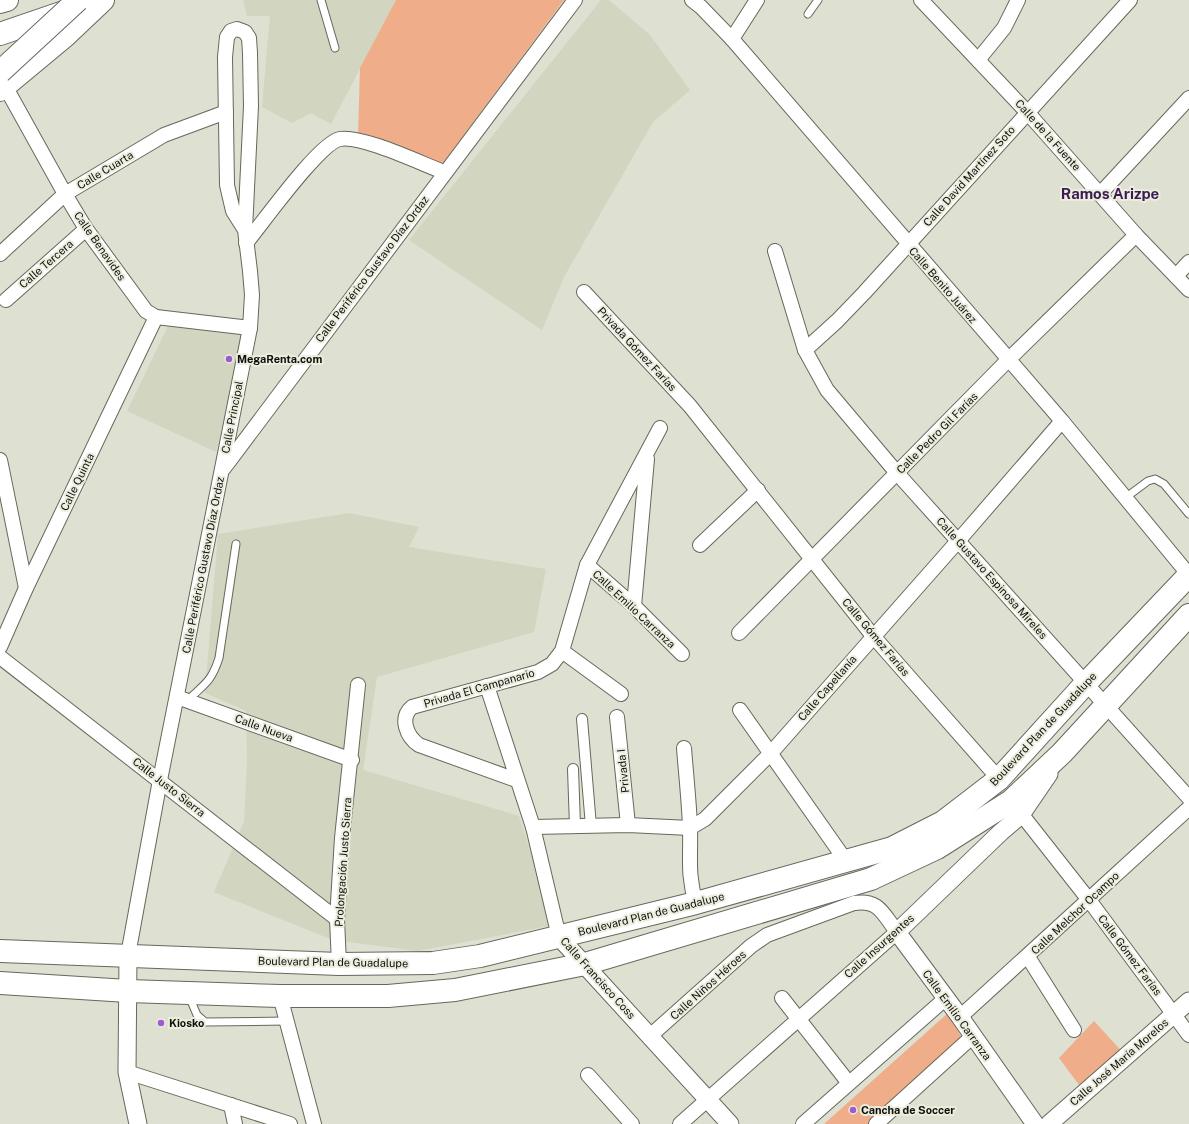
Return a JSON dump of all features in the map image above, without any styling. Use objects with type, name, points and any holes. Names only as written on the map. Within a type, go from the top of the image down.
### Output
[{"type":"main road","points":[[0,2],[7,0]]},
{"type":"main road","points":[[2,83],[78,0]]},
{"type":"main road","points":[[0,34],[99,0]]},
{"type":"main road","points":[[2,83],[65,36],[103,0]]},
{"type":"main road","name":"Boulevard Plan de Guadalupe","points":[[0,951],[339,964],[433,963],[480,956],[559,938],[696,903],[892,848],[943,822],[999,779],[1086,683],[1189,575]]},
{"type":"main road","points":[[0,983],[128,991],[280,996],[388,996],[456,990],[585,964],[871,879],[1016,808],[1062,753],[1189,615]]},
{"type":"street","name":"Calle Periférico Gustavo Díaz Ordaz","points":[[128,956],[160,780],[182,699],[221,472],[444,172],[575,0]]},
{"type":"street","name":"Calle Benito Juárez","points":[[692,0],[701,6],[732,39],[1062,421],[1189,575]]},
{"type":"street","points":[[732,39],[757,0]]},
{"type":"street","name":"Calle de la Fuente","points":[[921,0],[1028,112],[1136,235],[1189,290]]},
{"type":"street","points":[[978,60],[1004,28],[1018,0]]},
{"type":"street","name":"Calle David Martínez Soto","points":[[805,350],[842,316],[1130,0]]},
{"type":"street","name":"Calle Principal","points":[[221,472],[250,328],[252,295],[245,236],[251,106],[249,38],[245,32],[237,29],[231,31],[227,37],[225,57],[227,185],[233,210],[245,236]]},
{"type":"street","name":"Calle Benavides","points":[[2,83],[86,229],[146,311],[156,316]]},
{"type":"street","points":[[1100,194],[1189,98]]},
{"type":"street","name":"Calle Cuarta","points":[[0,254],[65,194],[164,135],[226,112]]},
{"type":"street","points":[[245,236],[316,158],[331,143],[340,139],[367,143],[444,172]]},
{"type":"street","name":"Calle Tercera","points":[[6,300],[86,229]]},
{"type":"street","name":"Calle Pedro Gil Farías","points":[[739,633],[1008,360],[1136,235]]},
{"type":"street","name":"Calle Gustavo Espinosa Mireles","points":[[775,251],[805,350],[827,390],[897,473],[1189,798]]},
{"type":"street","points":[[1176,276],[1189,262]]},
{"type":"street","name":"Privada Gómez Farías","points":[[584,292],[690,406]]},
{"type":"street","points":[[156,316],[250,328]]},
{"type":"street","name":"Calle Quinta","points":[[0,648],[26,588],[156,316]]},
{"type":"street","name":"Calle Gómez Farías","points":[[690,406],[813,559],[872,636],[999,779]]},
{"type":"street","name":"Calle Capellanía","points":[[690,828],[706,819],[770,754],[1062,421]]},
{"type":"street","name":"Privada El Campanario","points":[[516,780],[419,745],[411,740],[407,732],[405,722],[407,712],[412,707],[538,672],[552,664],[562,651],[586,565],[660,428]]},
{"type":"street","points":[[634,606],[647,452]]},
{"type":"street","points":[[0,460],[26,588]]},
{"type":"street","points":[[700,545],[758,490]]},
{"type":"street","name":"Calle Emilio Carranza","points":[[586,565],[634,606],[682,654]]},
{"type":"street","points":[[562,651],[622,694]]},
{"type":"street","name":"Calle Justo Sierra","points":[[0,657],[337,919]]},
{"type":"street","name":"Prolongación Justo Sierra","points":[[339,964],[337,919],[342,838],[352,760],[358,685]]},
{"type":"street","name":"Calle Francisco Coss","points":[[487,686],[516,780],[533,827],[559,938],[585,964],[730,1124]]},
{"type":"street","name":"Calle Nueva","points":[[182,699],[352,760]]},
{"type":"street","points":[[740,710],[846,861]]},
{"type":"street","name":"Privada I","points":[[617,717],[628,824]]},
{"type":"street","points":[[582,719],[591,826]]},
{"type":"street","points":[[684,748],[690,828],[689,862],[692,889],[696,903]]},
{"type":"street","points":[[574,769],[576,826]]},
{"type":"street","name":"Calle Gómez Farías","points":[[1016,808],[1089,900],[1189,1035]]},
{"type":"street","name":"Calle Insurgentes","points":[[680,1124],[706,1099],[799,1019],[896,932],[1000,832],[1016,808]]},
{"type":"street","name":"Calle Melchor Ocampo","points":[[960,1017],[1028,957],[1189,808]]},
{"type":"street","points":[[533,827],[628,824],[690,828]]},
{"type":"street","name":"Calle Niños Héroes","points":[[650,1036],[751,946],[767,935],[854,904],[871,903],[878,907]]},
{"type":"street","name":"Calle Emilio Carranza","points":[[878,907],[960,1017],[1035,1124]]},
{"type":"street","points":[[128,956],[127,1072],[138,1124]]},
{"type":"street","points":[[1028,957],[1074,1030]]},
{"type":"street","points":[[280,996],[314,1124]]},
{"type":"street","points":[[782,998],[848,1082]]},
{"type":"street","points":[[803,1124],[848,1082],[946,998]]},
{"type":"street","name":"Calle José María Morelos","points":[[1049,1124],[1189,1001]]},
{"type":"street","points":[[880,1123],[973,1036]]},
{"type":"street","points":[[127,1072],[290,1124]]},
{"type":"street","points":[[588,1075],[632,1124]]},
{"type":"street","points":[[231,1105],[235,1124]]},
{"type":"lane","points":[[321,0],[335,48]]},
{"type":"lane","points":[[808,14],[818,0]]},
{"type":"lane","points":[[1125,498],[1148,481],[1155,479],[1164,484],[1189,514]]},
{"type":"lane","points":[[182,699],[211,679],[215,673],[219,658],[236,544]]},
{"type":"lane","points":[[188,993],[197,1014],[205,1022],[287,1021]]},
{"type":"shaded area","points":[[243,0],[396,0],[331,124],[311,113],[292,123],[262,107],[270,16],[247,16]]},
{"type":"shaded area","points":[[396,0],[564,0],[437,171],[358,135],[360,68]]},
{"type":"shaded area","points":[[601,0],[609,0],[650,35],[690,90],[653,122],[564,277],[542,330],[409,240]]},
{"type":"shaded area","name":"MegaRenta.com","points":[[170,322],[247,333],[216,452],[127,411]]},
{"type":"shaded area","points":[[349,513],[419,527],[409,547],[546,569],[534,632],[377,677],[363,770],[519,816],[554,925],[418,951],[333,940],[214,892],[244,822],[247,760],[246,711],[205,693],[218,534]]},
{"type":"shaded area","points":[[948,1013],[963,1040],[870,1124],[824,1124]]},
{"type":"shaded area","points":[[1094,1021],[1126,1056],[1085,1093],[1059,1058]]},
{"type":"place","name":"MegaRenta.com","points":[[229,359]]},
{"type":"place","name":"Kiosko","points":[[161,1023]]},
{"type":"place","name":"Cancha de Soccer","points":[[853,1110]]},
{"type":"district","name":"Ramos Arizpe","points":[[1110,194]]}]
